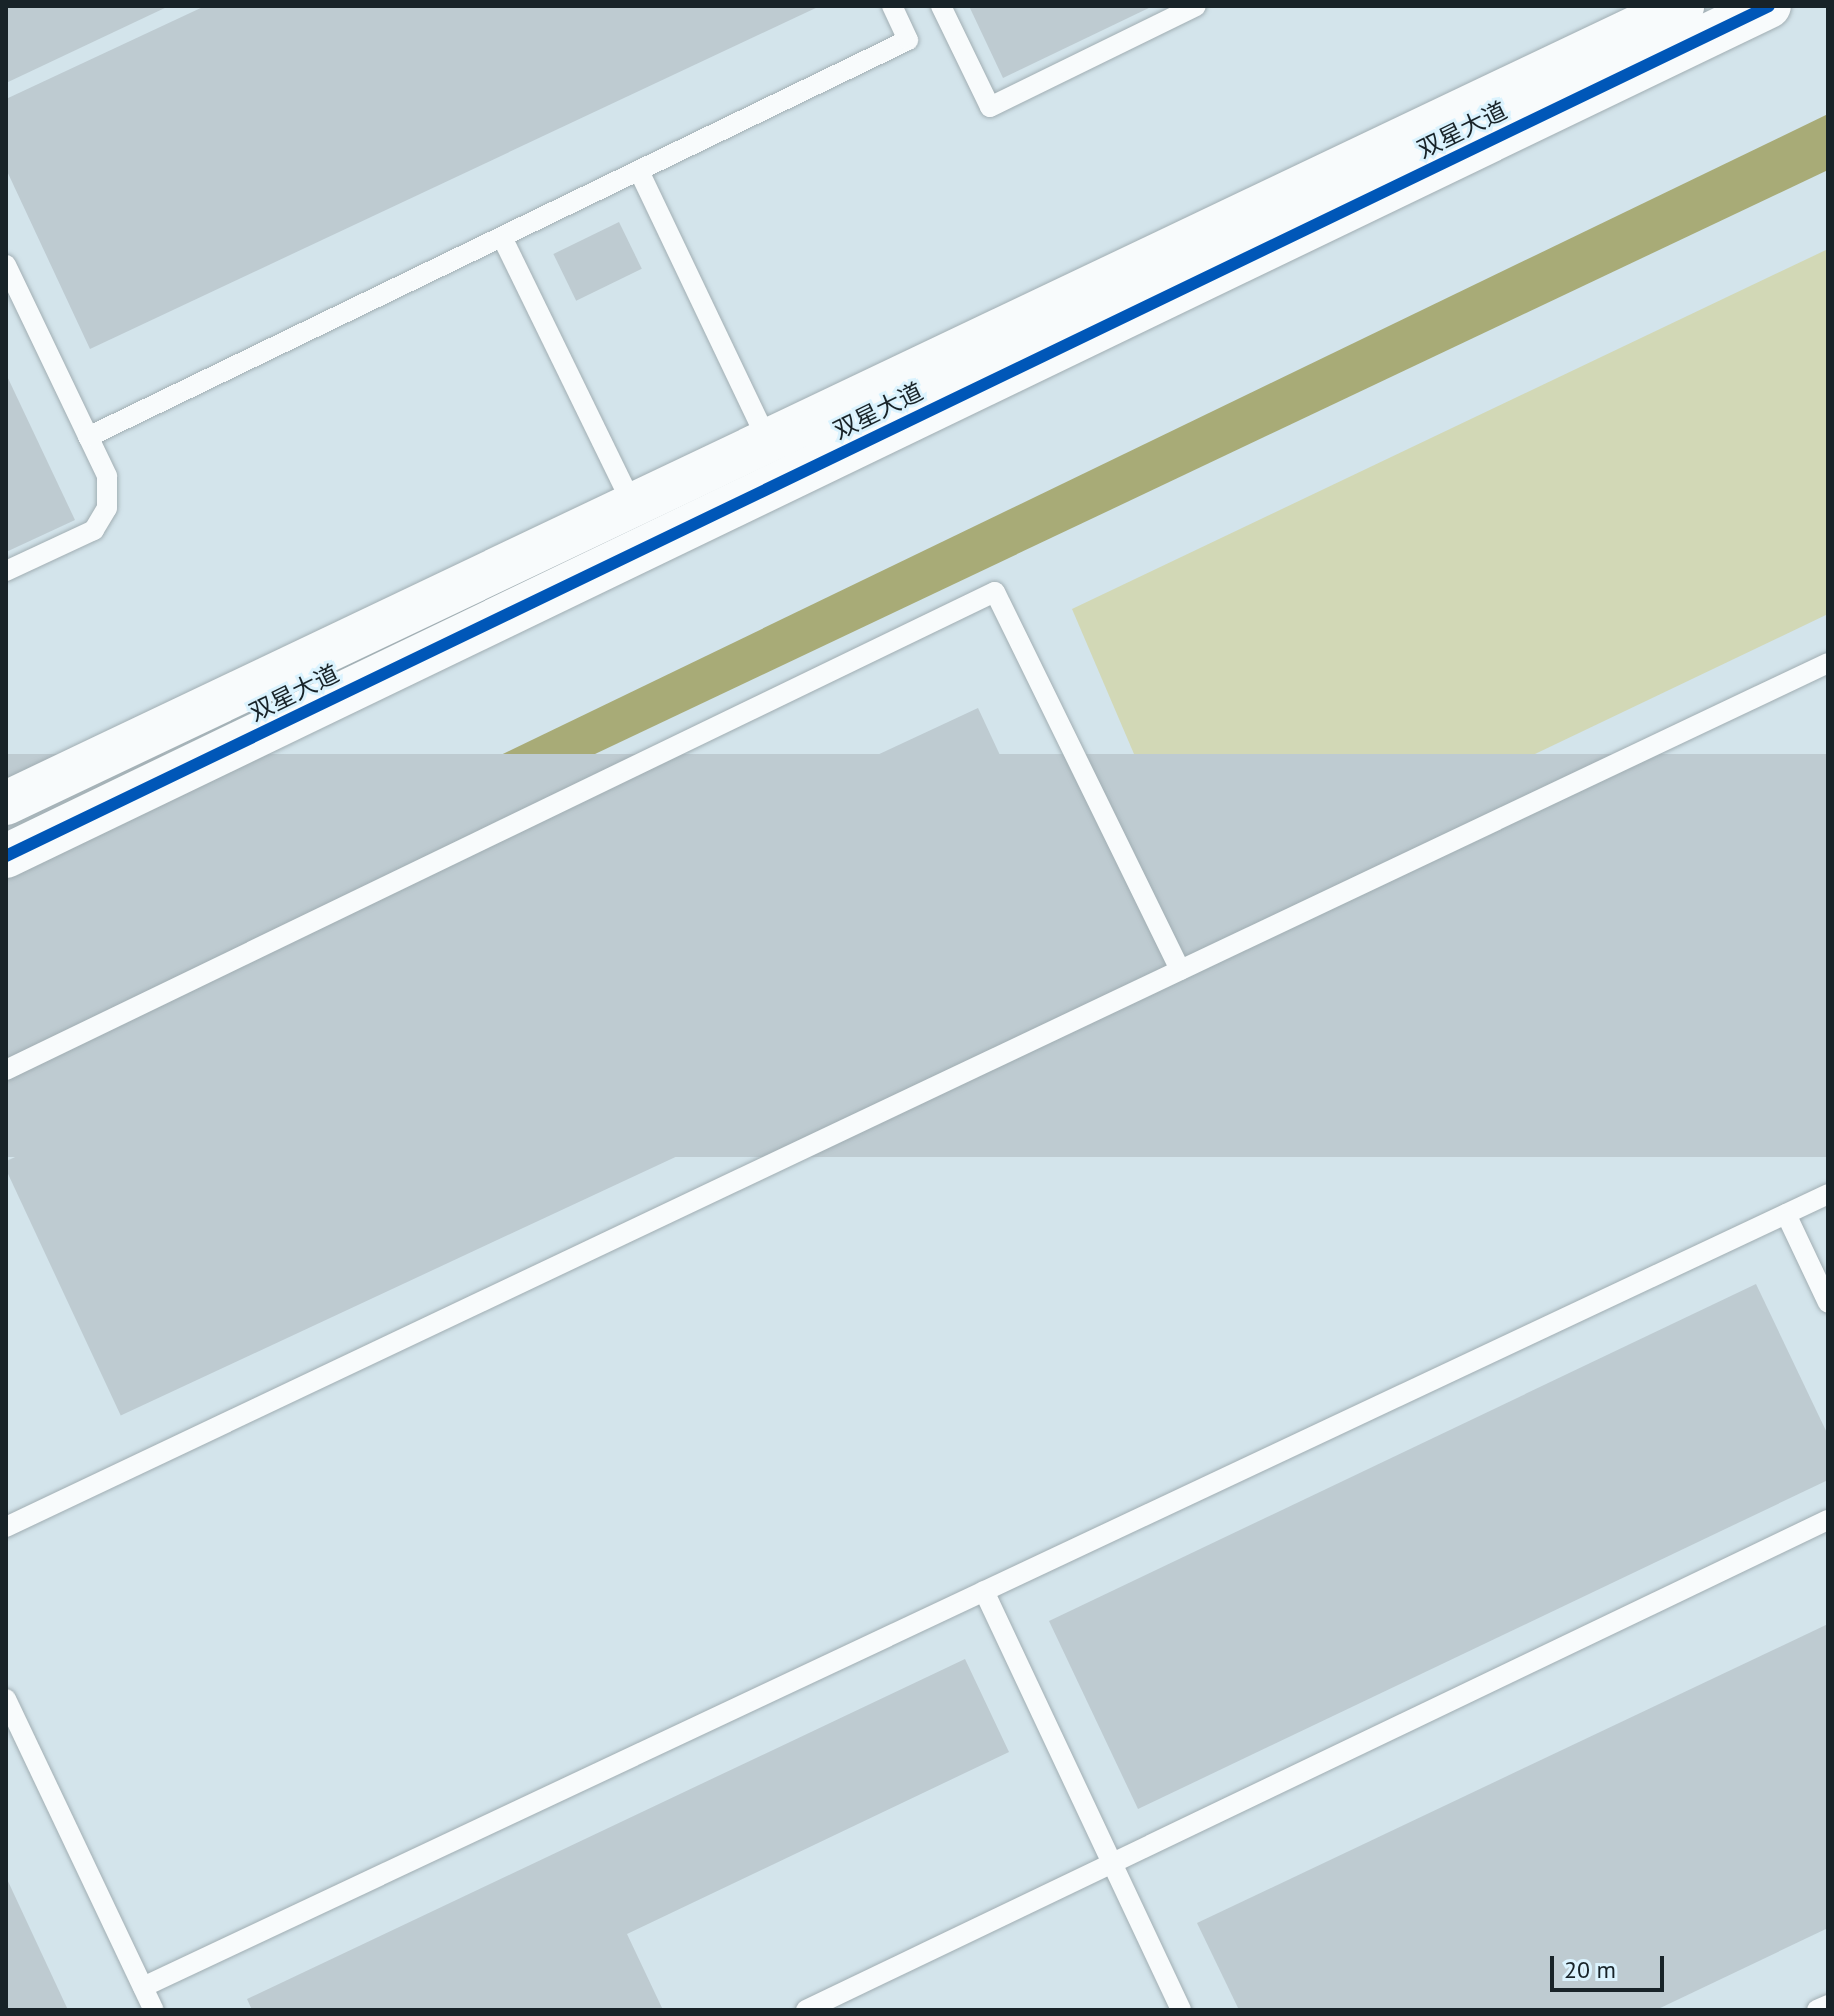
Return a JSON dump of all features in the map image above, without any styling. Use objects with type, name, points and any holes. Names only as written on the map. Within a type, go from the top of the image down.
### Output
[{"type":"street","name":"双星大道","points":[[6,803],[1682,6]]},
{"type":"street","name":"双星大道","points":[[6,856],[1769,6]]},
{"type":"lane","points":[[88,437],[908,40],[892,6]]},
{"type":"lane","points":[[941,6],[990,107],[1196,6]]},
{"type":"lane","points":[[639,171],[786,480]]},
{"type":"lane","points":[[502,237],[651,545]]},
{"type":"lane","points":[[6,265],[107,476],[107,508],[94,530],[6,571]]},
{"type":"lane","points":[[6,1070],[995,592],[1180,970]]},
{"type":"lane","points":[[6,1527],[1828,663]]},
{"type":"lane","points":[[143,1987],[1828,1194]]},
{"type":"lane","points":[[1786,1214],[1828,1303]]},
{"type":"lane","points":[[806,2010],[1828,1520]]},
{"type":"lane","points":[[984,1591],[1181,2010]]},
{"type":"lane","points":[[6,1699],[154,2010]]},
{"type":"lane","points":[[1817,2010],[1828,2005]]},
{"type":"shaded area","points":[[1828,114],[1828,170],[6,1033],[6,994]]},
{"type":"shaded area","points":[[1828,249],[1828,614],[1202,913],[1072,609]]},
{"type":"building","points":[[6,6],[169,6],[6,83]]},
{"type":"building","points":[[205,6],[820,6],[90,349],[6,169],[6,99]]},
{"type":"building","points":[[969,6],[1153,6],[1003,78]]},
{"type":"building","points":[[619,222],[642,269],[576,301],[553,254]]},
{"type":"building","points":[[6,374],[75,520],[6,552]]},
{"type":"building","points":[[978,708],[1096,961],[121,1416],[6,1170],[6,1161]]},
{"type":"building","points":[[6,754],[1828,754],[1828,1157],[6,1157]]},
{"type":"building","points":[[1756,1284],[1828,1435],[1828,1480],[1138,1809],[1049,1621]]},
{"type":"building","points":[[1828,1624],[1828,1928],[1656,2010],[1239,2010],[1197,1923]]},
{"type":"building","points":[[965,1659],[1009,1752],[627,1934],[663,2010],[252,2010],[247,1999]]},
{"type":"building","points":[[6,1877],[68,2010],[6,2010]]},
{"type":"cycle path","points":[[6,856],[1769,6]]}]
